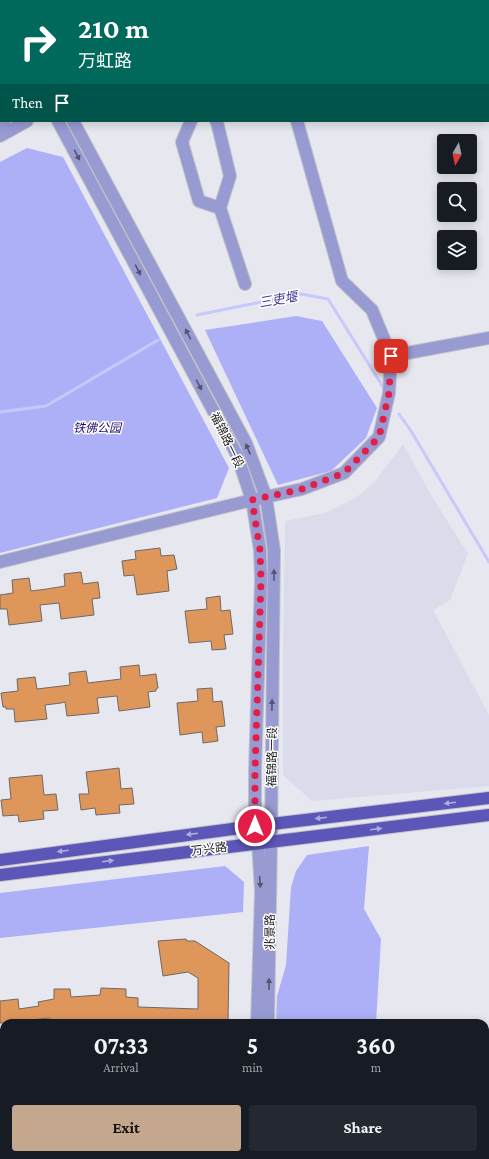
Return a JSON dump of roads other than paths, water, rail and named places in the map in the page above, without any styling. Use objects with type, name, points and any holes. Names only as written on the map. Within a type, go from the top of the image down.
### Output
[{"type":"main road","points":[[0,860],[255,826],[489,798]]},
{"type":"main road","name":"万兴路","points":[[0,875],[489,815]]},
{"type":"street","points":[[0,136],[25,122]]},
{"type":"street","name":"福锦路一段","points":[[59,122],[237,455],[252,500],[260,550],[261,580],[255,771],[255,826],[258,843]]},
{"type":"street","name":"福锦路一段","points":[[74,122],[246,442],[266,497],[274,550],[272,842]]},
{"type":"street","points":[[191,122],[182,142],[199,201],[220,208]]},
{"type":"street","points":[[217,122],[230,176],[220,208],[245,284]]},
{"type":"street","points":[[0,562],[302,489],[344,473],[379,437],[389,393],[391,356],[372,310],[342,281],[297,122]]},
{"type":"street","points":[[391,356],[489,338]]},
{"type":"street","name":"兆景路","points":[[268,1019],[272,842]]},
{"type":"street","name":"兆景路","points":[[257,1019],[261,891],[258,843]]},
{"type":"waterway","name":"三吏堰","points":[[197,315],[301,294],[328,299],[383,387]]},
{"type":"waterway","name":"三吏堰","points":[[0,412],[46,406],[158,340]]},
{"type":"waterway","name":"三吏堰","points":[[399,414],[411,431],[489,562]]},
{"type":"park label","name":"铁佛公园","points":[[97,428]]}]
